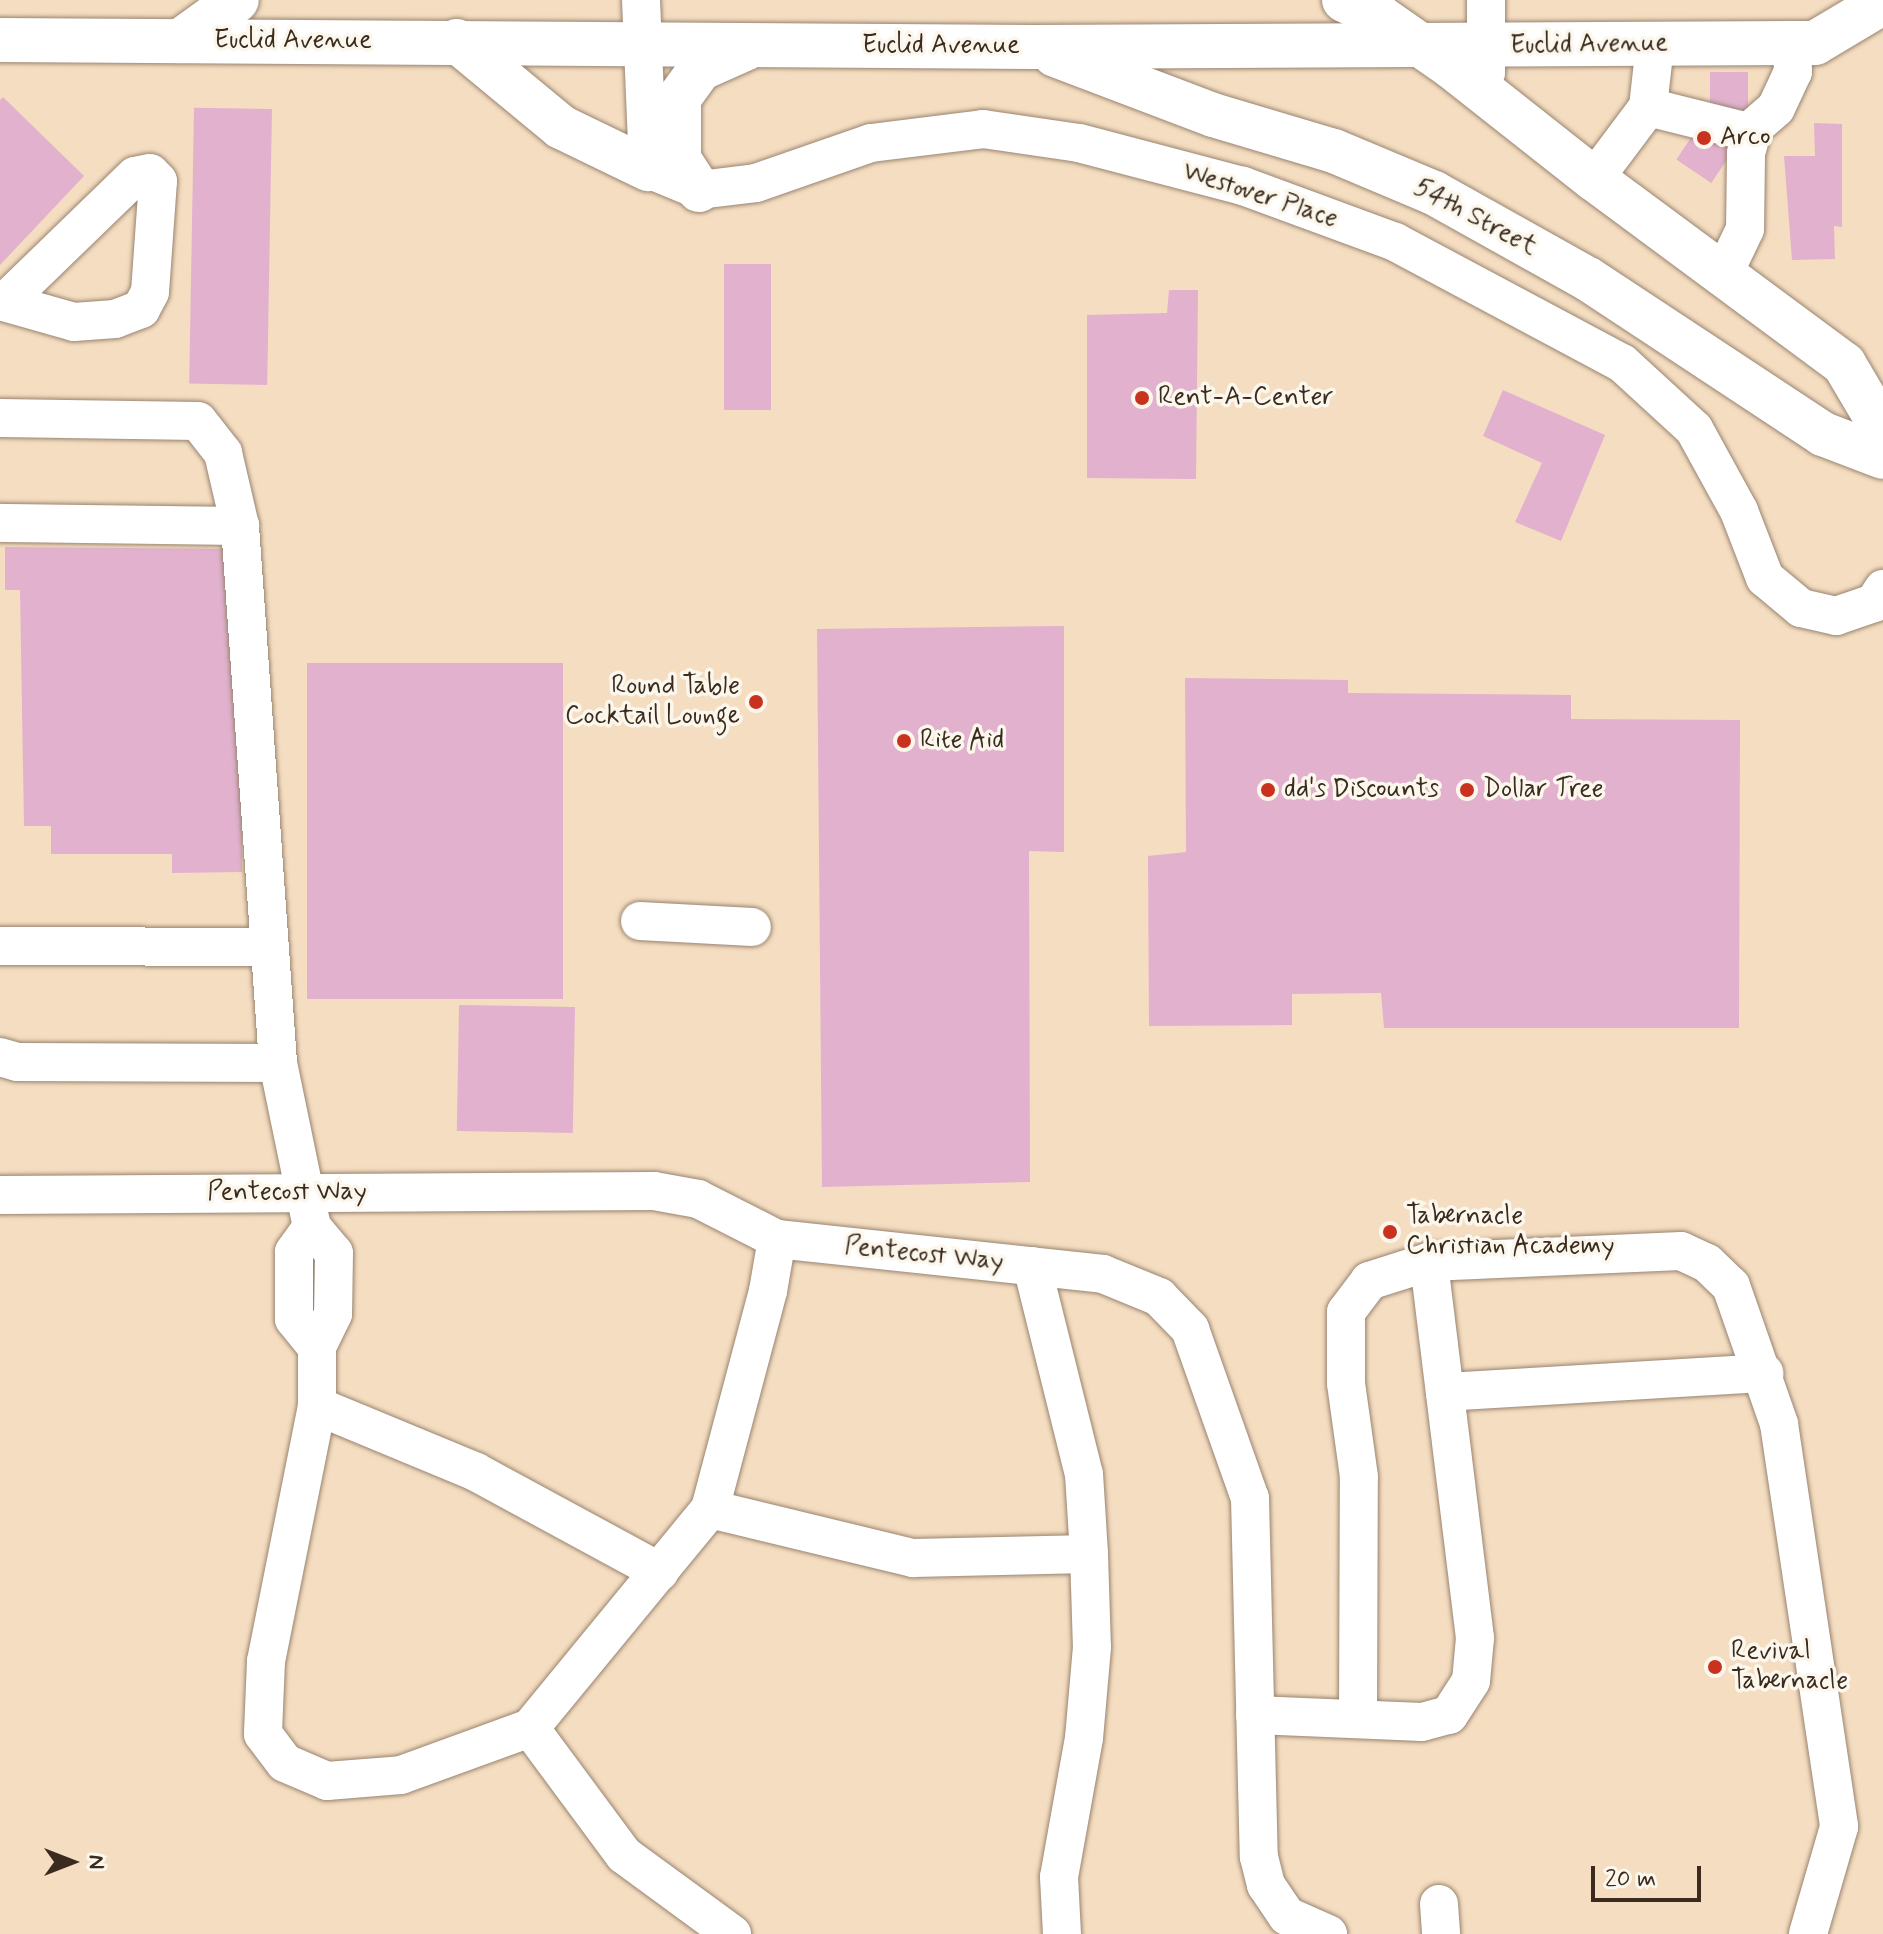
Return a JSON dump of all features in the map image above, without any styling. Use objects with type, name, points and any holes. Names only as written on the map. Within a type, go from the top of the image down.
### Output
[{"type":"main road","points":[[180,41],[237,0]]},
{"type":"main road","points":[[1344,0],[1422,45],[1594,179],[1844,364],[1883,430]]},
{"type":"main road","name":"Euclid Avenue","points":[[0,40],[1034,47],[1815,43],[1870,4]]},
{"type":"main road","points":[[457,41],[561,127],[648,169]]},
{"type":"main road","points":[[699,190],[679,159],[679,98],[700,69],[753,45]]},
{"type":"main road","name":"54th Street","points":[[1034,47],[1213,115],[1334,151],[1434,193],[1588,279],[1823,434],[1883,457]]},
{"type":"street","points":[[641,0],[648,169]]},
{"type":"street","points":[[1486,0],[1486,94]]},
{"type":"street","points":[[1723,275],[1745,229],[1746,153],[1752,133],[1776,108],[1793,72],[1792,43]]},
{"type":"street","points":[[1594,179],[1648,107],[1655,45]]},
{"type":"street","points":[[1648,107],[1752,133]]},
{"type":"street","name":"Westover Place","points":[[648,169],[699,190],[756,183],[871,143],[983,129],[1079,143],[1243,186],[1395,242],[1622,363],[1694,429],[1739,511],[1765,578],[1801,608],[1836,616],[1874,603],[1883,589]]},
{"type":"street","points":[[150,173],[158,181],[150,292],[141,309],[115,319],[74,322],[3,301],[135,176],[150,173]]},
{"type":"street","points":[[0,418],[198,421],[223,453],[240,526],[278,1063],[309,1210],[294,1252],[294,1319],[317,1347],[317,1406],[266,1661],[263,1734],[285,1763],[327,1781],[401,1775],[530,1728],[710,1509],[768,1291],[777,1239]]},
{"type":"street","points":[[0,523],[240,526]]},
{"type":"street","points":[[640,921],[752,927]]},
{"type":"street","points":[[0,946],[269,947]]},
{"type":"street","points":[[0,1057],[17,1062],[278,1063]]},
{"type":"street","name":"Pentecost Way","points":[[0,1195],[309,1210],[654,1191],[698,1199],[777,1239],[1103,1274],[1159,1297],[1190,1329],[1250,1498],[1259,1857],[1266,1885],[1287,1916],[1328,1934]]},
{"type":"street","points":[[1358,1718],[1359,1477],[1346,1383],[1346,1312],[1369,1281],[1429,1262],[1681,1251],[1707,1263],[1731,1286],[1764,1373],[1779,1424],[1839,1827],[1808,1934]]},
{"type":"street","points":[[1255,1715],[1422,1722],[1449,1715],[1471,1681],[1475,1638],[1429,1262]]},
{"type":"street","points":[[1032,1266],[1084,1474],[1089,1554],[1092,1647],[1084,1738],[1059,1877],[1062,1934]]},
{"type":"street","points":[[1445,1392],[1764,1373]]},
{"type":"street","points":[[317,1406],[476,1472],[660,1572]]},
{"type":"street","points":[[710,1509],[913,1558],[1089,1554]]},
{"type":"street","points":[[530,1728],[624,1855],[729,1934]]},
{"type":"building","points":[[1710,72],[1748,72],[1748,116],[1710,116]]},
{"type":"building","points":[[3,97],[84,176],[0,265],[0,100]]},
{"type":"building","points":[[194,108],[272,109],[267,385],[189,384]]},
{"type":"building","points":[[1701,123],[1736,146],[1711,183],[1676,159]]},
{"type":"building","points":[[1814,123],[1842,124],[1842,227],[1834,226],[1835,259],[1792,260],[1784,156],[1815,156]]},
{"type":"building","points":[[724,264],[771,264],[771,410],[724,410]]},
{"type":"building","points":[[1169,290],[1198,290],[1196,479],[1087,478],[1087,315],[1167,313]]},
{"type":"building","points":[[1503,390],[1605,435],[1561,541],[1515,522],[1542,463],[1483,436]]},
{"type":"building","points":[[5,547],[241,549],[242,872],[172,873],[172,854],[51,854],[51,826],[24,826],[20,590],[5,590]]},
{"type":"building","points":[[1064,626],[1064,852],[1029,851],[1030,1182],[822,1187],[817,629]]},
{"type":"building","points":[[307,663],[563,663],[563,999],[307,999]]},
{"type":"building","points":[[1185,678],[1348,680],[1348,693],[1571,695],[1571,719],[1740,720],[1739,1028],[1384,1028],[1381,993],[1292,994],[1292,1025],[1149,1026],[1148,856],[1186,852]]},
{"type":"building","points":[[459,1005],[575,1007],[573,1133],[457,1131]]},
{"type":"place","name":"Arco","points":[[1704,138]]},
{"type":"place","name":"Rent-A-Center","points":[[1142,398]]},
{"type":"place","name":"Round Table Cocktail Lounge","points":[[756,702]]},
{"type":"place","name":"Rite Aid","points":[[904,741]]},
{"type":"place","name":"dd's Discounts","points":[[1268,790]]},
{"type":"place","name":"Dollar Tree","points":[[1467,790]]},
{"type":"place","name":"Tabernacle Christian Academy","points":[[1390,1232]]},
{"type":"place","name":"Revival Tabernacle","points":[[1715,1667]]}]
